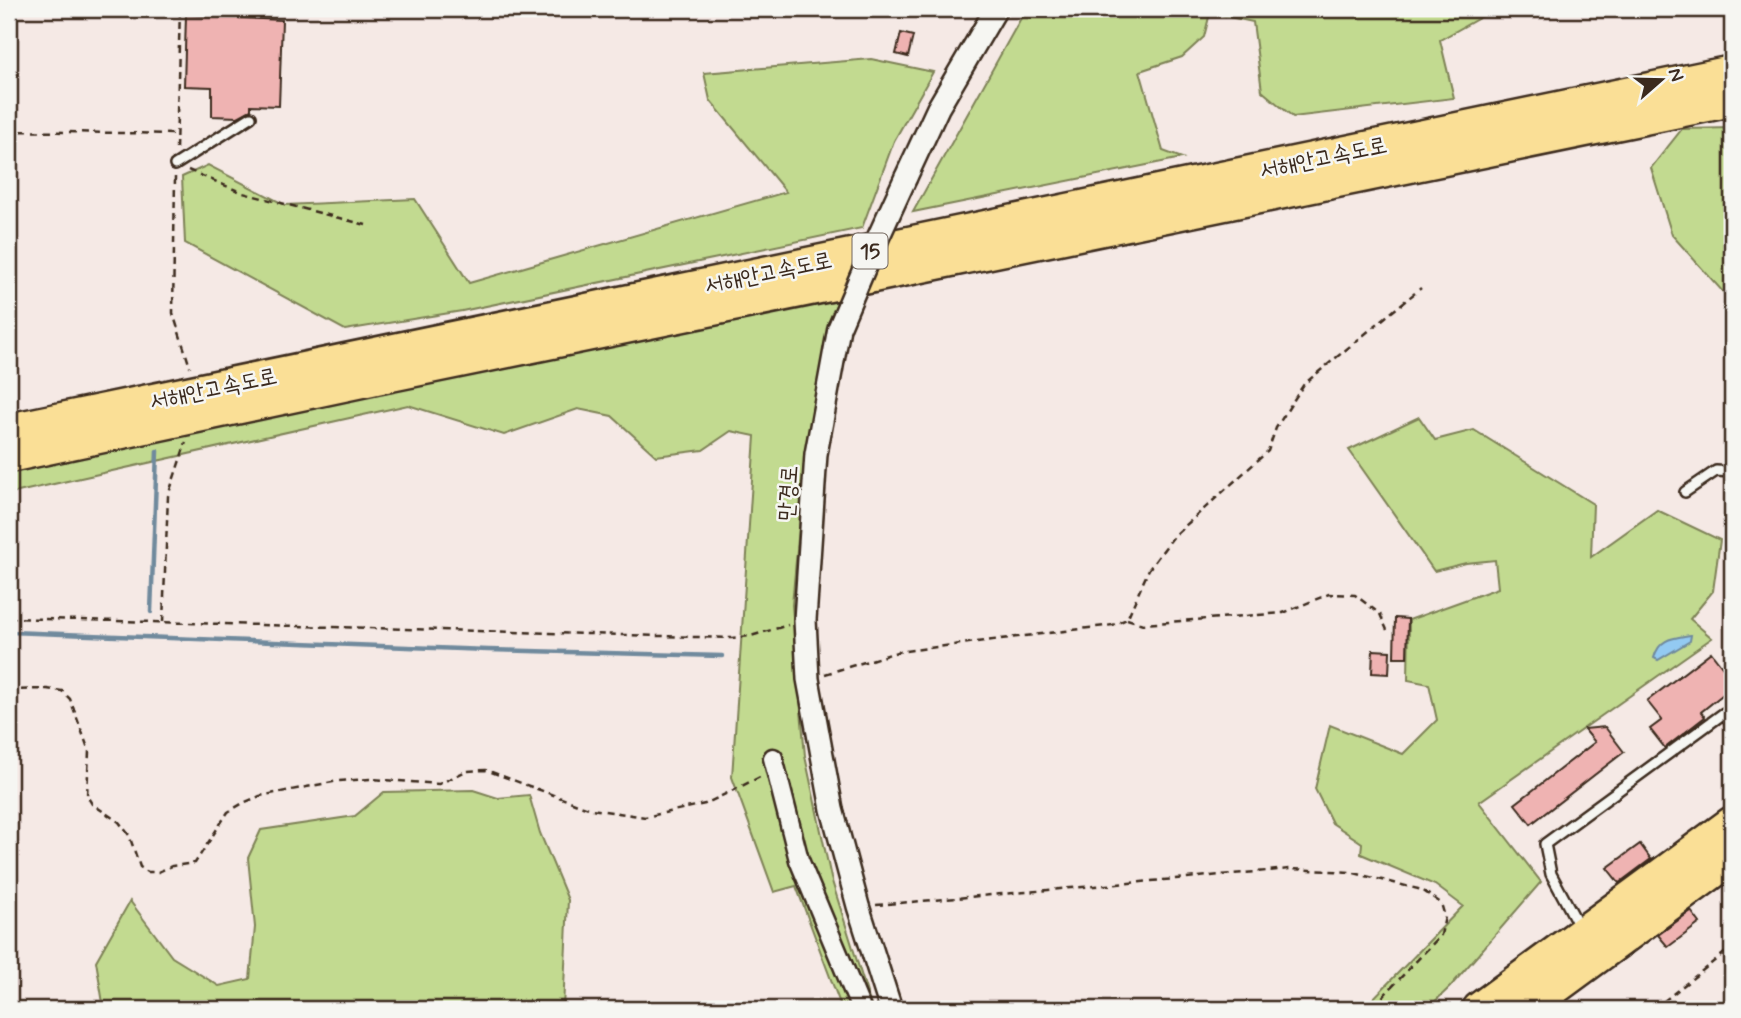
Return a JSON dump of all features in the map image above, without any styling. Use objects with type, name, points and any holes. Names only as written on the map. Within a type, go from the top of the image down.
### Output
[{"type":"highway","name":"서해안고속도로","points":[[9,430],[1732,72]]},
{"type":"highway","name":"서해안고속도로","points":[[9,456],[1732,100]]},
{"type":"highway","points":[[1667,113],[1732,109]]},
{"type":"highway","points":[[1479,1009],[1732,822]]},
{"type":"highway","points":[[1526,1009],[1732,858]]},
{"type":"street","name":"만경로","points":[[891,1009],[832,809],[808,679],[805,620],[816,454],[839,328],[938,108],[989,9]]},
{"type":"street","points":[[775,766],[799,860],[861,1009]]},
{"type":"lane","points":[[176,165],[251,117]]},
{"type":"lane","points":[[1685,492],[1716,471],[1732,472]]},
{"type":"lane","points":[[1583,932],[1551,874],[1545,844],[1724,713],[1732,724]]},
{"type":"path","points":[[180,9],[173,313],[190,367]]},
{"type":"path","points":[[9,131],[176,134]]},
{"type":"path","points":[[176,165],[243,192],[366,225]]},
{"type":"path","points":[[1127,619],[1149,569],[1174,536],[1268,451],[1280,421],[1304,384],[1421,288]]},
{"type":"path","points":[[163,622],[168,496],[187,436]]},
{"type":"path","points":[[808,679],[897,652],[1113,625],[1127,619],[1143,624],[1283,613],[1329,594],[1355,595],[1380,614],[1387,630]]},
{"type":"path","points":[[9,618],[732,638],[751,636],[805,620]]},
{"type":"path","points":[[9,690],[47,689],[62,691],[70,698],[89,751],[87,796],[92,804],[120,822],[129,835],[140,867],[148,872],[195,863],[214,838],[228,812],[243,803],[260,796],[338,781],[370,779],[439,783],[466,771],[486,770],[591,809],[645,817],[705,804],[775,766]]},
{"type":"path","points":[[859,906],[1290,869],[1350,872],[1422,890],[1441,903],[1445,917],[1441,935],[1371,1009]]},
{"type":"path","points":[[1654,1009],[1732,947]]},
{"type":"green space","points":[[1026,9],[1495,9],[1440,40],[1454,98],[1293,117],[1262,91],[1253,22],[1210,13],[1204,37],[1182,57],[1140,71],[1163,151],[1182,158],[913,212]]},
{"type":"green space","points":[[871,59],[933,72],[894,141],[862,228],[462,311],[345,330],[185,243],[182,177],[208,165],[285,205],[415,199],[469,283],[786,192],[710,100],[704,73]]},
{"type":"green space","points":[[1732,128],[1732,302],[1672,235],[1651,168],[1682,129]]},
{"type":"green space","points":[[841,293],[807,439],[792,605],[805,756],[831,878],[872,1009],[842,1009],[796,886],[774,892],[732,777],[755,436],[731,431],[703,450],[656,456],[612,416],[578,409],[504,435],[408,405],[9,494],[9,466]]},
{"type":"green space","points":[[1419,417],[1435,440],[1474,430],[1593,504],[1591,557],[1657,510],[1720,540],[1713,591],[1690,619],[1712,638],[1479,802],[1541,882],[1450,987],[1427,1009],[1363,1009],[1463,906],[1435,885],[1361,854],[1362,843],[1332,823],[1315,789],[1330,725],[1403,754],[1437,720],[1429,684],[1408,680],[1409,620],[1498,588],[1495,560],[1466,563],[1434,571],[1349,450]]},
{"type":"green space","points":[[473,790],[498,798],[529,795],[540,833],[568,900],[563,1009],[104,1009],[96,961],[130,901],[172,957],[219,986],[250,979],[255,927],[248,858],[261,830],[355,816],[384,792]]},
{"type":"water","points":[[1691,635],[1690,641],[1658,660],[1654,658],[1663,643]]},
{"type":"building","points":[[186,15],[282,20],[279,106],[251,105],[251,110],[238,117],[212,116],[212,87],[184,86]]},
{"type":"building","points":[[901,33],[913,36],[908,57],[896,54]]},
{"type":"building","points":[[1395,618],[1408,619],[1407,657],[1394,657]]},
{"type":"building","points":[[1373,650],[1390,651],[1389,674],[1372,673]]},
{"type":"building","points":[[1711,652],[1732,679],[1732,687],[1701,712],[1705,717],[1665,748],[1650,729],[1662,720],[1647,701]]},
{"type":"building","points":[[1605,727],[1624,752],[1531,824],[1515,804],[1595,742],[1584,729]]},
{"type":"building","points":[[1640,844],[1651,859],[1619,883],[1607,868]]},
{"type":"building","points":[[1691,911],[1700,923],[1668,947],[1658,935]]},
{"type":"waterway","points":[[151,612],[157,451]]},
{"type":"waterway","points":[[9,632],[722,656]]}]
